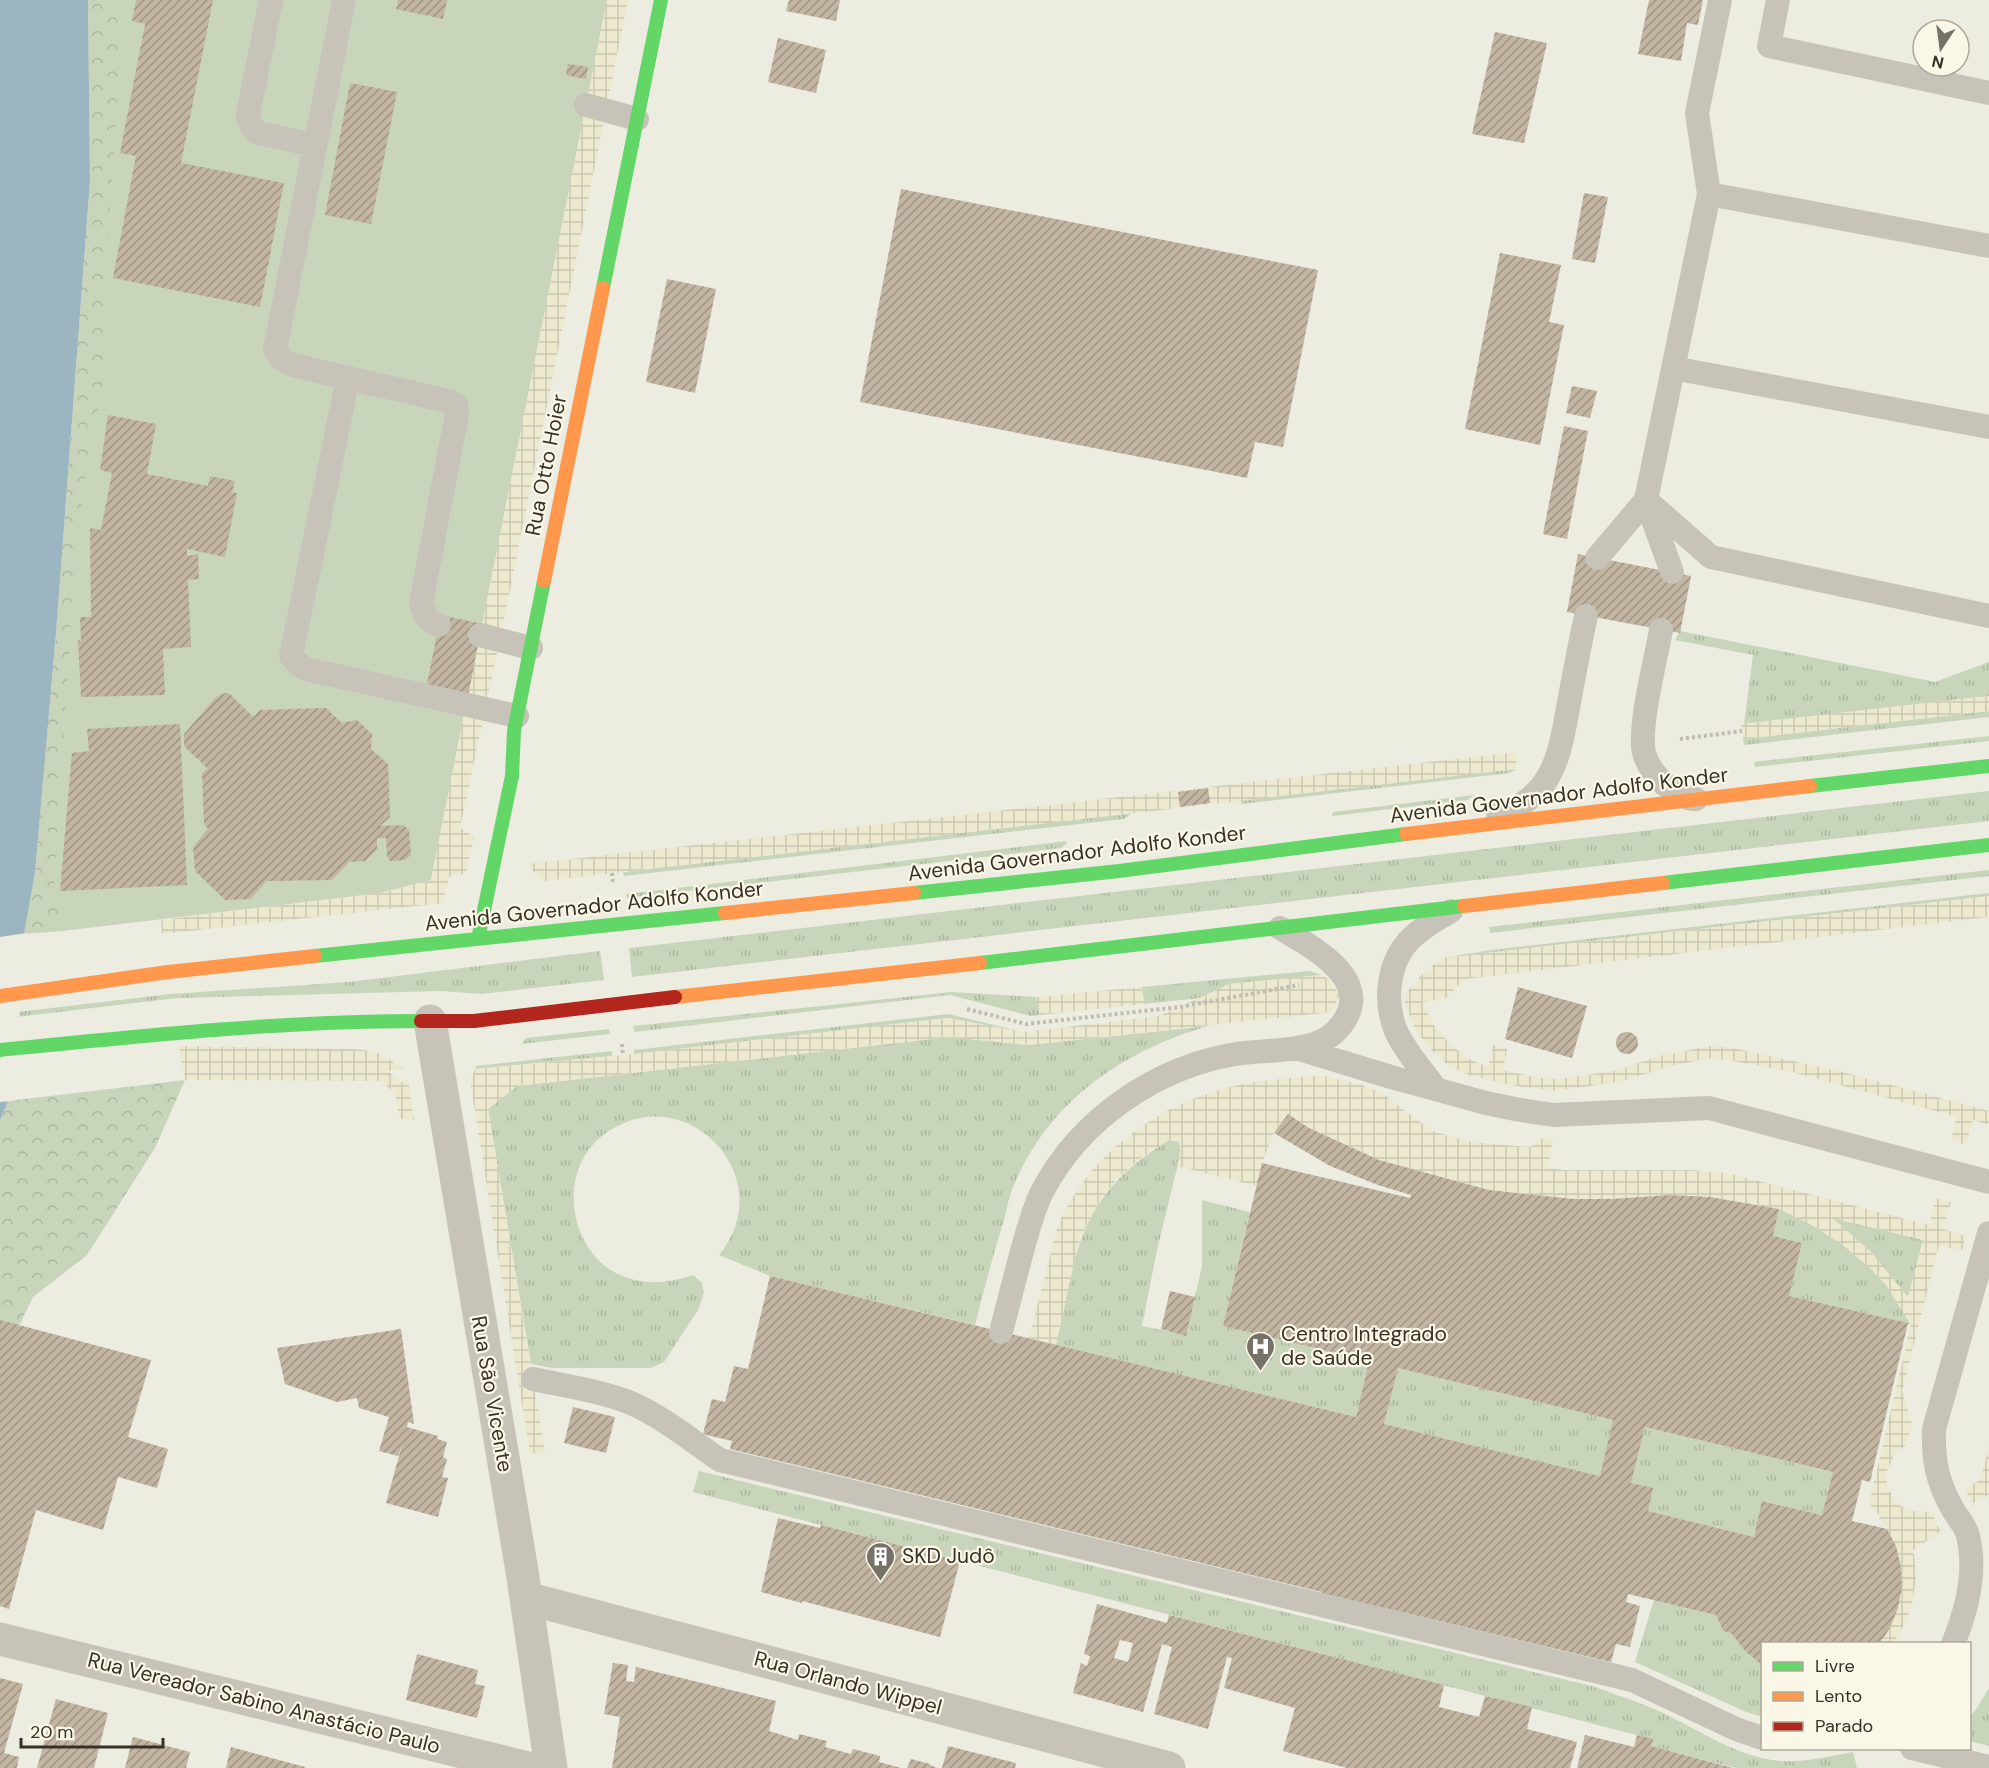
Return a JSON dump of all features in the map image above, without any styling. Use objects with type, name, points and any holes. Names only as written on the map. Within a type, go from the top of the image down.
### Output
[{"type":"main road","name":"Rua Otto Hoier","points":[[478,939],[512,776],[514,730],[661,0]]},
{"type":"main road","name":"Avenida Governador Adolfo Konder","points":[[0,996],[168,972],[1119,871],[1466,826],[1989,766]]},
{"type":"main road","points":[[0,1050],[177,1032],[355,1021],[474,1021],[1989,845]]},
{"type":"street","name":"Rua São Vicente","points":[[430,1021],[526,1598],[551,1768]]},
{"type":"street","name":"Rua Orlando Wippel","points":[[526,1598],[1169,1768]]},
{"type":"street","name":"Rua Vereador Sabino Anastácio Paulo","points":[[0,1639],[528,1768]]},
{"type":"lane","points":[[271,0],[248,114],[249,122],[251,128],[258,133],[315,145]]},
{"type":"lane","points":[[344,0],[275,349],[287,363],[452,402],[457,409],[421,603],[425,615],[433,624],[439,626]]},
{"type":"lane","points":[[1597,558],[1647,500],[1708,194],[1697,113],[1720,0]]},
{"type":"lane","points":[[1778,0],[1769,46],[1989,93]]},
{"type":"lane","points":[[586,105],[638,119]]},
{"type":"lane","points":[[1708,194],[1989,246]]},
{"type":"lane","points":[[1674,368],[1989,427]]},
{"type":"lane","points":[[348,378],[291,656],[297,664],[306,669],[517,716]]},
{"type":"lane","points":[[1647,500],[1672,572]]},
{"type":"lane","points":[[1647,500],[1711,557],[1989,616]]},
{"type":"lane","points":[[1466,826],[1515,810],[1531,799],[1555,765],[1586,616]]},
{"type":"lane","points":[[1661,630],[1642,733],[1644,755],[1655,774],[1677,794],[1692,799],[1704,798]]},
{"type":"lane","points":[[480,635],[531,648]]},
{"type":"lane","points":[[1435,1088],[1397,1033],[1390,1013],[1389,993],[1392,971],[1399,954],[1414,934],[1458,907]]},
{"type":"lane","points":[[1002,1332],[1023,1248],[1041,1193],[1061,1161],[1086,1132],[1125,1098],[1185,1067],[1235,1054],[1312,1046],[1325,1041],[1344,1021],[1352,995],[1350,984],[1316,949],[1280,928]]},
{"type":"lane","points":[[1296,1048],[1486,1103],[1554,1115],[1709,1108],[1989,1182]]},
{"type":"lane","points":[[1954,1642],[1962,1622],[1969,1593],[1971,1564],[1968,1534],[1940,1484],[1934,1456],[1934,1429],[1989,1233]]},
{"type":"lane","points":[[533,1379],[610,1396],[633,1404],[656,1416],[720,1460],[959,1511],[1632,1680],[1736,1729],[1761,1738]]},
{"type":"lane","points":[[1916,1750],[1989,1767]]},
{"type":"path","points":[[960,1007],[1026,1023],[1180,1007],[1307,984]]},
{"type":"green space","points":[[88,0],[145,0],[62,931],[24,934],[35,873],[56,633],[90,181]]},
{"type":"green space","points":[[123,0],[607,0],[431,880],[381,893],[62,931],[54,887],[77,535],[90,444],[102,393],[104,307]]},
{"type":"green space","points":[[1680,631],[1935,682],[1989,662],[1989,696],[1744,724],[1753,655],[1675,640]]},
{"type":"green space","points":[[1989,711],[1989,717],[1744,745],[1743,739]]},
{"type":"green space","points":[[1989,736],[1989,741],[1755,767],[1754,762]]},
{"type":"green space","points":[[1516,769],[1510,773],[1241,804],[1241,800]]},
{"type":"green space","points":[[1989,791],[1989,821],[632,977],[629,948]]},
{"type":"green space","points":[[1475,795],[1467,800],[1332,816],[1333,812]]},
{"type":"green space","points":[[1132,813],[1124,819],[624,876],[623,872]]},
{"type":"green space","points":[[1067,841],[1061,848],[627,898],[626,894]]},
{"type":"green space","points":[[1989,870],[1989,876],[1490,933],[1489,927]]},
{"type":"green space","points":[[1989,893],[1989,896],[1443,958],[1491,950]]},
{"type":"green space","points":[[600,951],[604,980],[481,994],[440,991],[177,998],[0,1019],[0,1014],[171,994],[349,982]]},
{"type":"green space","points":[[1310,971],[1321,975],[1230,984],[1200,998],[1144,1004],[1142,987]]},
{"type":"green space","points":[[952,992],[1036,997],[1040,1015],[1030,1016],[950,995],[634,1032],[633,1026]]},
{"type":"green space","points":[[948,1014],[1023,1032],[948,1018],[634,1054],[634,1050]]},
{"type":"green space","points":[[1208,1026],[1147,1049],[1119,1065],[1069,1104],[1048,1128],[1029,1155],[1012,1189],[975,1325],[770,1276],[719,1255],[736,1224],[739,1194],[731,1166],[714,1142],[691,1125],[663,1117],[632,1120],[602,1136],[587,1153],[577,1173],[574,1194],[576,1216],[583,1237],[594,1255],[611,1270],[631,1279],[662,1282],[693,1275],[702,1283],[704,1293],[698,1310],[664,1362],[651,1368],[552,1368],[531,1364],[488,1109],[517,1086],[949,1037],[1029,1045]]},
{"type":"green space","points":[[609,1029],[610,1034],[521,1044],[526,1038]]},
{"type":"green space","points":[[612,1051],[612,1056],[475,1069],[476,1066]]},
{"type":"green space","points":[[185,1080],[155,1148],[87,1255],[33,1297],[0,1365],[0,1122],[8,1101]]},
{"type":"green space","points":[[1169,1140],[1179,1142],[1181,1152],[1157,1250],[1142,1326],[1186,1335],[1202,1266],[1202,1200],[1250,1212],[1223,1326],[1369,1361],[1356,1417],[1056,1345],[1077,1253],[1086,1228],[1099,1204],[1116,1182],[1139,1161]]},
{"type":"green space","points":[[1779,1209],[1822,1231],[1866,1263],[1887,1286],[1911,1325],[1789,1296],[1802,1243],[1773,1236]]},
{"type":"green space","points":[[1831,1217],[1923,1240],[1908,1298],[1871,1252]]},
{"type":"green space","points":[[1398,1368],[1613,1420],[1600,1476],[1384,1424]]},
{"type":"green space","points":[[1645,1427],[1833,1472],[1822,1515],[1763,1501],[1754,1537],[1648,1511],[1631,1483]]},
{"type":"green space","points":[[699,1471],[1592,1686],[1647,1706],[1721,1743],[1764,1759],[1798,1761],[1853,1752],[1857,1768],[1736,1768],[1651,1746],[1652,1739],[693,1492]]},
{"type":"green space","points":[[1654,1600],[1716,1615],[1723,1631],[1731,1633],[1745,1651],[1761,1664],[1761,1717],[1744,1711],[1635,1662]]},
{"type":"green space","points":[[1989,1688],[1989,1746],[1971,1741],[1971,1716]]},
{"type":"shaded area","points":[[607,0],[628,0],[500,640],[460,828],[474,837],[466,873],[449,877],[443,903],[162,934],[161,920],[381,893],[431,880]]},
{"type":"shaded area","points":[[1989,696],[1989,711],[1743,739],[1741,724]]},
{"type":"shaded area","points":[[1517,752],[1516,769],[544,881],[528,864]]},
{"type":"shaded area","points":[[1989,896],[1989,917],[1465,979],[1445,999],[1422,1002],[1435,1027],[1449,1043],[1467,1058],[1488,1067],[1493,1045],[1507,1049],[1503,1070],[1539,1078],[1559,1079],[1614,1071],[1659,1056],[1710,1046],[1738,1049],[1843,1072],[1989,1111],[1989,1125],[1973,1120],[1966,1145],[1951,1140],[1957,1117],[1792,1072],[1733,1061],[1711,1058],[1675,1065],[1619,1082],[1555,1091],[1516,1086],[1471,1076],[1449,1066],[1428,1047],[1415,1029],[1404,1000],[1407,992],[1424,972],[1443,958]]},
{"type":"shaded area","points":[[1321,975],[1330,980],[1339,995],[1332,1012],[1029,1045],[949,1037],[517,1086],[488,1109],[545,1453],[530,1454],[470,1081],[475,1069],[634,1054],[948,1018],[1023,1032],[1159,1016],[1230,984]]},
{"type":"shaded area","points":[[1142,987],[1144,1004],[1040,1015],[1036,997]]},
{"type":"shaded area","points":[[179,1046],[356,1049],[376,1052],[403,1069],[388,1071],[400,1082],[408,1080],[414,1120],[400,1119],[395,1093],[381,1081],[185,1080]]},
{"type":"shaded area","points":[[1309,1076],[1323,1076],[1356,1083],[1382,1093],[1432,1131],[1471,1142],[1530,1147],[1544,1137],[1553,1138],[1548,1168],[1691,1170],[1728,1173],[1929,1225],[1936,1198],[1951,1202],[1943,1229],[1966,1236],[1962,1251],[1939,1245],[1902,1391],[1912,1424],[1906,1445],[1894,1456],[1886,1473],[1887,1487],[1893,1498],[1901,1506],[1911,1511],[1933,1512],[1941,1531],[1911,1552],[1914,1554],[1916,1580],[1912,1605],[1894,1642],[1880,1642],[1890,1628],[1898,1608],[1902,1587],[1901,1567],[1896,1546],[1878,1514],[1869,1504],[1911,1325],[1886,1285],[1871,1269],[1844,1246],[1812,1225],[1779,1209],[1710,1197],[1670,1195],[1573,1199],[1489,1190],[1379,1160],[1309,1128],[1288,1114],[1274,1133],[1262,1163],[1257,1186],[1177,1166],[1181,1146],[1174,1140],[1169,1140],[1143,1156],[1117,1179],[1101,1199],[1088,1222],[1078,1245],[1056,1345],[1029,1338],[1058,1225],[1070,1201],[1091,1171],[1117,1145],[1168,1110],[1197,1097],[1230,1087]],"holes":[[[1832,1218],[1923,1240],[1908,1297],[1871,1252]]]},
{"type":"shaded area","points":[[1989,1446],[1989,1495],[1972,1504],[1965,1489],[1980,1480]]},
{"type":"water","points":[[0,0],[88,0],[90,181],[56,633],[35,873],[24,934],[8,1101],[0,1121]]},
{"type":"pier","points":[[27,933],[11,1101],[0,1102],[0,937]]},
{"type":"building","points":[[136,0],[213,0],[181,163],[284,183],[260,307],[113,278],[136,156],[120,153],[145,24],[132,21]]},
{"type":"building","points":[[398,0],[447,0],[443,19],[396,9]]},
{"type":"building","points":[[789,0],[840,0],[836,21],[786,11]]},
{"type":"building","points":[[1649,0],[1703,0],[1698,25],[1687,23],[1681,61],[1638,54]]},
{"type":"building","points":[[1495,32],[1547,43],[1524,143],[1472,134]]},
{"type":"building","points":[[778,38],[826,50],[816,93],[768,82]]},
{"type":"building","points":[[568,64],[588,67],[586,79],[566,75]]},
{"type":"building","points":[[350,83],[397,92],[371,224],[325,215]]},
{"type":"building","points":[[901,189],[1318,270],[1283,447],[1255,442],[1247,478],[860,402]]},
{"type":"building","points":[[1584,193],[1608,197],[1595,263],[1572,259]]},
{"type":"building","points":[[1500,253],[1561,265],[1549,322],[1564,325],[1540,445],[1465,429]]},
{"type":"building","points":[[667,279],[716,289],[695,393],[646,382]]},
{"type":"building","points":[[1572,386],[1597,391],[1590,418],[1566,413]]},
{"type":"building","points":[[108,415],[156,424],[147,474],[208,486],[210,476],[235,481],[232,492],[237,493],[225,557],[187,549],[187,556],[198,554],[199,579],[188,580],[191,647],[163,649],[165,695],[81,697],[78,640],[81,641],[80,617],[91,617],[90,528],[101,530],[112,473],[100,470]]},
{"type":"building","points":[[1564,426],[1588,431],[1567,539],[1543,534]]},
{"type":"building","points":[[1578,554],[1691,576],[1680,633],[1567,612]]},
{"type":"building","points":[[441,615],[482,624],[468,697],[426,689]]},
{"type":"building","points":[[225,693],[230,694],[253,717],[260,710],[326,708],[342,723],[357,720],[372,734],[371,749],[388,764],[390,817],[380,826],[404,825],[409,831],[411,855],[405,860],[390,861],[387,856],[386,838],[377,838],[377,849],[366,861],[349,862],[332,880],[266,881],[251,899],[225,900],[195,871],[193,847],[208,829],[204,824],[202,773],[208,769],[184,746],[184,734],[216,697]]},
{"type":"building","points":[[180,724],[187,885],[60,891],[72,753],[89,751],[87,729]]},
{"type":"building","points":[[1208,788],[1210,803],[1180,807],[1178,792]]},
{"type":"building","points":[[1518,987],[1587,1006],[1572,1058],[1505,1039]]},
{"type":"building","points":[[1627,1032],[1635,1035],[1638,1043],[1635,1051],[1627,1054],[1619,1051],[1616,1043],[1619,1035]]},
{"type":"building","points":[[1288,1114],[1309,1128],[1379,1160],[1489,1190],[1573,1199],[1670,1195],[1710,1197],[1779,1209],[1773,1236],[1802,1243],[1789,1296],[1908,1323],[1870,1482],[1862,1480],[1852,1521],[1887,1529],[1896,1546],[1901,1567],[1902,1587],[1898,1608],[1890,1628],[1880,1642],[1761,1642],[1761,1664],[1745,1651],[1731,1633],[1723,1631],[1716,1615],[1628,1594],[1626,1602],[1640,1606],[1630,1647],[1616,1644],[1611,1662],[1385,1608],[1384,1611],[1321,1595],[1322,1592],[730,1449],[732,1441],[703,1434],[712,1399],[725,1402],[734,1366],[748,1369],[770,1276],[1356,1417],[1369,1361],[1223,1326],[1262,1163],[1410,1198],[1411,1195],[1330,1166],[1274,1133]],"holes":[[[1398,1368],[1613,1420],[1600,1476],[1384,1424]],[[1645,1427],[1833,1472],[1822,1515],[1762,1501],[1754,1537],[1648,1511],[1653,1488],[1631,1483]]]},
{"type":"building","points":[[1170,1291],[1195,1297],[1186,1336],[1161,1329]]},
{"type":"building","points":[[0,1320],[151,1360],[128,1437],[168,1449],[157,1488],[118,1477],[103,1530],[36,1510],[9,1609],[0,1606]]},
{"type":"building","points":[[401,1329],[414,1424],[408,1422],[407,1427],[438,1436],[437,1439],[447,1442],[443,1457],[447,1459],[442,1477],[448,1478],[438,1517],[386,1503],[402,1445],[398,1456],[379,1451],[389,1417],[359,1408],[357,1398],[337,1402],[285,1384],[277,1348]]},
{"type":"building","points":[[573,1407],[615,1417],[606,1453],[564,1443]]},
{"type":"building","name":"SKD Judô","points":[[778,1518],[820,1528],[821,1525],[960,1561],[940,1637],[761,1592]]},
{"type":"building","points":[[1097,1604],[1167,1623],[1169,1615],[1444,1685],[1439,1707],[1479,1717],[1485,1696],[1532,1707],[1527,1729],[1577,1742],[1570,1768],[1347,1768],[1283,1751],[1295,1708],[1224,1688],[1232,1658],[1227,1657],[1208,1729],[1154,1714],[1172,1647],[1162,1644],[1143,1712],[1073,1693],[1081,1663],[1087,1666],[1090,1656],[1084,1654]],"holes":[[[1120,1640],[1133,1643],[1128,1662],[1114,1658]]]},
{"type":"building","points":[[417,1654],[478,1670],[475,1684],[485,1686],[477,1718],[406,1700]]},
{"type":"building","points":[[613,1663],[628,1665],[626,1681],[634,1682],[636,1667],[776,1701],[769,1731],[798,1740],[799,1734],[827,1741],[825,1747],[851,1754],[853,1749],[880,1756],[879,1762],[901,1768],[612,1768],[620,1717],[604,1714]]},
{"type":"building","points":[[0,1678],[23,1684],[4,1753],[19,1757],[17,1768],[0,1768]]},
{"type":"building","points":[[56,1699],[108,1713],[94,1768],[37,1768]]},
{"type":"building","points":[[1585,1735],[1634,1747],[1637,1735],[1653,1739],[1651,1746],[1733,1768],[1577,1768]]},
{"type":"building","points":[[133,1737],[190,1752],[186,1768],[125,1768]]},
{"type":"building","points":[[948,1746],[1016,1763],[1015,1768],[942,1768]]},
{"type":"building","points":[[231,1747],[305,1767],[305,1768],[226,1768]]},
{"type":"building","points":[[911,1759],[930,1764],[937,1768],[907,1768]]},
{"type":"traffic: fast","points":[[603,288],[661,0]]},
{"type":"traffic: fast","points":[[478,939],[512,776],[514,731],[544,581]]},
{"type":"traffic: fast","points":[[1810,786],[1989,766]]},
{"type":"traffic: fast","points":[[914,893],[1119,871],[1406,834]]},
{"type":"traffic: fast","points":[[1663,883],[1989,845]]},
{"type":"traffic: fast","points":[[980,963],[1464,906]]},
{"type":"traffic: fast","points":[[315,956],[725,913]]},
{"type":"traffic: fast","points":[[0,1050],[263,1026],[421,1021]]},
{"type":"traffic: slow","points":[[544,581],[603,288]]},
{"type":"traffic: slow","points":[[1406,834],[1810,786]]},
{"type":"traffic: slow","points":[[1464,906],[1663,883]]},
{"type":"traffic: slow","points":[[725,913],[914,893]]},
{"type":"traffic: slow","points":[[0,996],[168,972],[315,956]]},
{"type":"traffic: slow","points":[[675,997],[980,963]]},
{"type":"traffic: jam","points":[[421,1021],[474,1021],[675,997]]},
{"type":"place","name":"Centro Integrado de Saúde","points":[[1260,1372]]},
{"type":"place","name":"SKD Judô","points":[[881,1582]]}]
